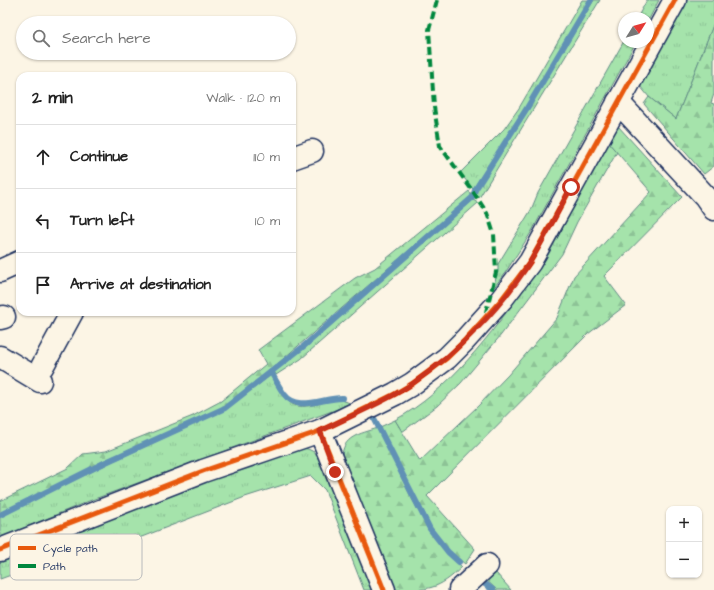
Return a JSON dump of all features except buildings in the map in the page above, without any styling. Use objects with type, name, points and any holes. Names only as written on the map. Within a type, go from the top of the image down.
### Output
[{"type":"street","points":[[41,534],[203,471],[320,431],[412,384],[447,358],[502,300],[530,262],[675,0]]},
{"type":"street","points":[[618,102],[705,196],[714,209]]},
{"type":"street","points":[[0,271],[16,264]]},
{"type":"street","points":[[0,357],[41,374],[70,316]]},
{"type":"street","points":[[320,431],[384,590]]},
{"type":"street","points":[[0,550],[10,546]]},
{"type":"street","points":[[460,590],[487,565]]},
{"type":"green space","points":[[582,0],[590,0],[525,109],[473,189],[460,173],[504,129],[519,108]]},
{"type":"green space","points":[[594,0],[600,0],[479,198],[475,193]]},
{"type":"green space","points":[[647,0],[659,0],[653,12],[640,12]]},
{"type":"green space","points":[[687,0],[714,0],[714,23],[676,119],[649,97],[640,86]]},
{"type":"green space","points":[[714,23],[714,94],[711,103],[714,104],[714,166],[704,174],[644,104],[649,97],[676,119]]},
{"type":"green space","points":[[620,48],[633,48],[532,231],[505,273],[492,290],[498,272],[498,264],[531,210],[538,193]]},
{"type":"green space","points":[[618,126],[682,197],[604,276],[626,305],[588,334],[427,496],[475,549],[465,564],[449,551],[431,528],[380,427],[395,420],[420,461],[478,406],[508,375],[557,318],[574,276],[651,192],[608,142]]},
{"type":"green space","points":[[608,142],[617,152],[577,222],[562,254],[501,335],[461,383],[437,406],[402,432],[395,420],[433,394],[468,360],[499,322],[546,259]]},
{"type":"green space","points":[[469,191],[471,197],[269,371],[224,407],[202,419],[105,460],[0,514],[0,501],[68,468],[83,454],[106,451],[193,416],[221,401],[266,364],[258,350],[355,278],[375,268]]},
{"type":"green space","points":[[473,200],[478,203],[301,359],[276,375],[274,371],[306,347]]},
{"type":"green space","points":[[271,375],[283,395],[288,401],[295,405],[310,406],[336,400],[351,404],[89,501],[0,538],[0,517],[109,463],[225,410]]},
{"type":"green space","points":[[378,428],[404,484],[424,520],[435,537],[462,567],[454,575],[432,587],[416,590],[395,590],[342,458],[345,445],[349,440],[359,434]]},
{"type":"green space","points":[[302,448],[314,452],[328,474],[377,590],[364,590],[325,490],[311,476],[245,497],[142,537],[142,534],[71,534],[209,479]]},
{"type":"green space","points":[[10,558],[10,575],[0,579],[0,562]]},
{"type":"green space","points":[[496,573],[511,590],[497,590],[484,578]]},
{"type":"waterway","points":[[0,515],[106,462],[225,408],[304,346],[473,197],[475,190],[527,108],[591,0]]},
{"type":"waterway","points":[[271,372],[284,394],[290,400],[312,403],[343,398]]},
{"type":"waterway","points":[[375,420],[430,529],[448,552],[459,562]]},
{"type":"waterway","points":[[485,584],[493,590]]},
{"type":"marked path","points":[[437,0],[429,30],[434,107],[440,146],[487,213],[494,234],[496,272],[485,316]]},
{"type":"cycle path","points":[[41,534],[203,471],[320,431],[395,394],[412,384],[447,358],[501,300],[530,262],[675,0]]},
{"type":"cycle path","points":[[320,431],[384,590]]},
{"type":"cycle path","points":[[0,550],[10,546]]},
{"type":"route","points":[[335,472],[320,431],[412,384],[447,358],[502,300],[516,282],[530,262],[571,187]]}]
